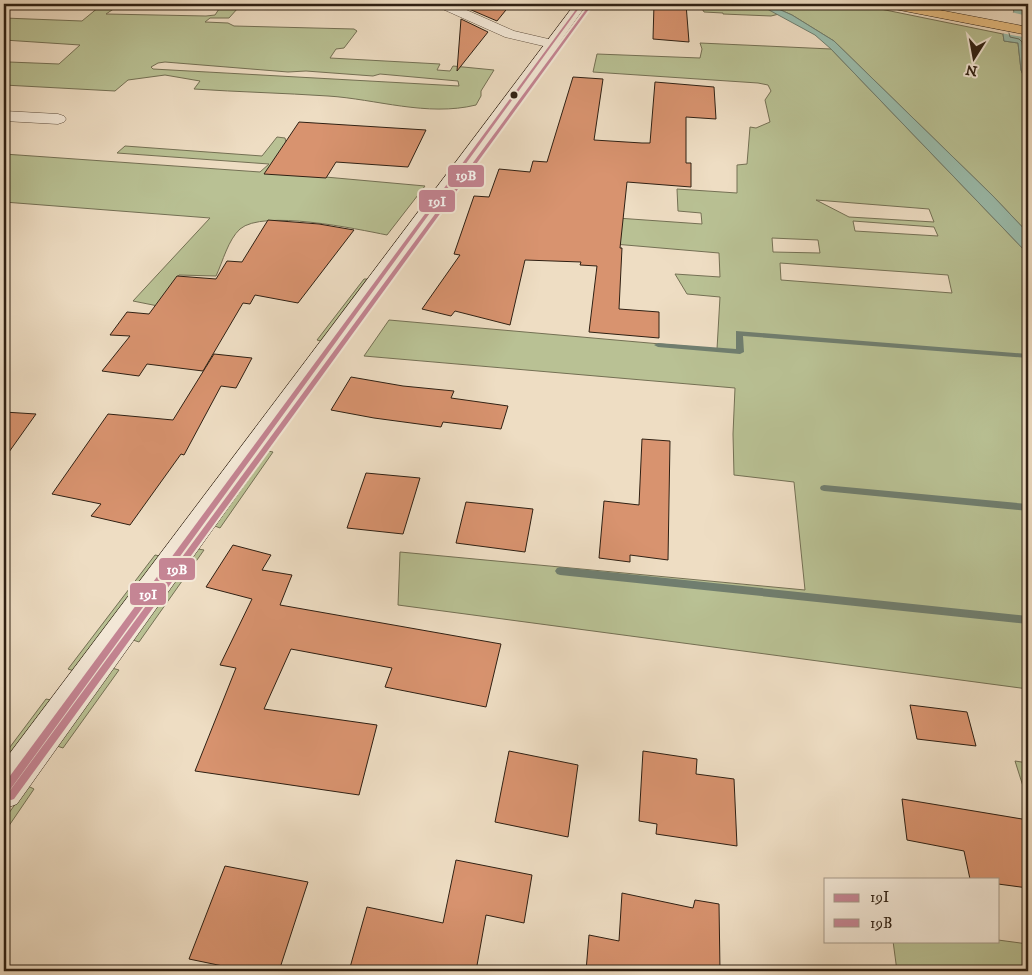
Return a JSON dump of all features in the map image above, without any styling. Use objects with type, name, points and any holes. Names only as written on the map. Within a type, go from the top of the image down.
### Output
[{"type":"highway","points":[[889,4],[1028,32]]},
{"type":"highway","points":[[934,4],[1028,22]]},
{"type":"main road","points":[[443,4],[513,37],[527,41],[557,36]]},
{"type":"main road","points":[[4,791],[581,4]]},
{"type":"main road","points":[[4,116],[58,119]]},
{"type":"shaded area","points":[[4,4],[229,4],[226,7],[238,8],[229,18],[210,18],[205,22],[228,23],[234,26],[354,29],[357,31],[344,48],[336,49],[330,58],[440,64],[437,70],[450,71],[453,66],[494,70],[481,91],[481,96],[476,105],[439,109],[328,96],[194,89],[200,81],[165,75],[128,80],[115,91],[4,85],[4,66],[9,62],[59,64],[80,45],[4,40],[4,18],[82,21],[99,7],[4,6]],"holes":[[[115,8],[219,9],[215,15],[206,16],[106,14]],[[165,62],[288,72],[306,71],[373,76],[380,74],[458,81],[459,86],[153,69],[151,67]]]},
{"type":"shaded area","points":[[680,4],[759,4],[779,14],[771,16],[723,14],[704,12],[701,7],[680,6]]},
{"type":"shaded area","points":[[767,4],[856,4],[1003,34],[1004,41],[1018,43],[1021,70],[1028,87],[1028,233],[993,196],[834,41],[792,15]]},
{"type":"shaded area","points":[[700,43],[831,49],[1028,254],[1028,689],[398,605],[400,552],[805,590],[794,482],[734,475],[735,388],[364,356],[389,320],[717,349],[720,297],[687,294],[675,274],[720,277],[719,253],[614,244],[617,218],[702,224],[701,213],[678,211],[677,189],[737,193],[737,165],[747,164],[750,127],[756,128],[770,122],[765,100],[771,91],[768,85],[758,83],[593,72],[597,54],[700,58],[702,49]],"holes":[[[816,200],[929,209],[934,222],[849,217]],[[853,221],[934,227],[938,236],[855,231]],[[772,238],[818,240],[820,253],[773,252]],[[780,263],[948,275],[952,293],[781,280]]]},
{"type":"shaded area","points":[[277,137],[285,138],[287,146],[270,172],[425,186],[387,235],[311,222],[268,221],[252,223],[240,229],[232,239],[216,276],[179,275],[158,306],[133,301],[210,218],[4,202],[4,154],[260,172],[269,164],[117,153],[125,146],[262,156]]},
{"type":"shaded area","points":[[364,279],[367,279],[321,341],[317,340]]},
{"type":"shaded area","points":[[268,451],[273,452],[220,528],[215,526]]},
{"type":"shaded area","points":[[198,549],[204,550],[139,642],[133,640]]},
{"type":"shaded area","points":[[155,555],[160,556],[74,671],[68,669]]},
{"type":"shaded area","points":[[112,668],[119,670],[63,748],[57,746]]},
{"type":"shaded area","points":[[46,699],[51,700],[4,764],[4,755]]},
{"type":"shaded area","points":[[1015,761],[1028,763],[1028,802]]},
{"type":"shaded area","points":[[28,786],[34,789],[4,833],[4,820]]},
{"type":"shaded area","points":[[1000,940],[1028,944],[1028,971],[897,971],[893,942],[1000,942]]},
{"type":"water","points":[[758,4],[767,4],[792,15],[834,41],[993,196],[1028,233],[1028,254],[831,49],[815,35]]},
{"type":"water","points":[[1008,4],[1028,4],[1028,87],[1021,70],[1018,43],[1004,41],[1003,34],[1014,11]]},
{"type":"pier","points":[[1011,12],[1028,16],[1028,38],[1001,33]]},
{"type":"building","points":[[462,4],[510,5],[497,21],[462,6]]},
{"type":"building","points":[[654,4],[686,4],[689,42],[653,39]]},
{"type":"building","points":[[461,19],[488,32],[457,71]]},
{"type":"building","points":[[573,77],[603,79],[594,140],[650,143],[655,82],[714,87],[716,119],[686,117],[686,163],[691,163],[691,187],[627,182],[620,248],[622,248],[619,309],[659,312],[659,338],[589,332],[597,266],[580,265],[581,262],[525,260],[510,325],[455,311],[451,316],[422,309],[460,255],[454,254],[474,196],[489,197],[499,169],[530,172],[533,161],[547,162]]},
{"type":"building","points":[[299,122],[426,130],[408,167],[336,162],[326,178],[264,174]]},
{"type":"building","points":[[268,220],[319,224],[354,230],[298,303],[255,295],[250,304],[243,303],[203,371],[147,364],[139,376],[102,371],[130,336],[110,335],[127,312],[149,314],[177,276],[216,279],[227,261],[242,262]]},
{"type":"building","points":[[214,354],[252,358],[236,388],[221,386],[184,455],[181,454],[130,525],[91,516],[101,504],[52,494],[108,414],[173,420]]},
{"type":"building","points":[[351,377],[403,386],[454,391],[451,398],[508,406],[501,429],[443,422],[441,427],[331,410]]},
{"type":"building","points":[[4,412],[36,414],[4,459]]},
{"type":"building","points":[[642,439],[670,441],[668,560],[630,555],[630,562],[599,558],[604,501],[639,505]]},
{"type":"building","points":[[366,473],[420,478],[403,534],[347,528]]},
{"type":"building","points":[[466,502],[533,509],[525,552],[456,543]]},
{"type":"building","points":[[233,545],[271,555],[262,570],[292,575],[280,605],[501,644],[486,707],[385,687],[392,668],[291,649],[264,709],[377,725],[359,795],[195,771],[236,668],[220,665],[252,599],[206,587]]},
{"type":"building","points":[[910,705],[967,712],[976,746],[917,739]]},
{"type":"building","points":[[509,751],[578,765],[568,837],[495,822]]},
{"type":"building","points":[[643,751],[697,759],[696,774],[734,779],[737,846],[656,834],[657,824],[639,821]]},
{"type":"building","points":[[902,799],[1028,820],[1028,888],[1000,884],[1000,878],[970,878],[964,851],[907,840]]},
{"type":"building","points":[[456,860],[532,875],[524,923],[486,915],[476,971],[349,971],[367,907],[443,923]]},
{"type":"building","points":[[225,866],[308,882],[279,971],[247,971],[189,959]]},
{"type":"building","points":[[622,893],[693,908],[695,900],[719,904],[720,971],[586,971],[589,935],[619,941]]},
{"type":"waterway","points":[[658,345],[740,352],[739,333],[1028,356]]},
{"type":"waterway","points":[[824,488],[1028,508]]},
{"type":"waterway","points":[[560,571],[1028,620]]},
{"type":"transit line","name":"19I","points":[[4,791],[581,4]]},
{"type":"transit line","name":"19B","points":[[11,796],[588,9]]}]
